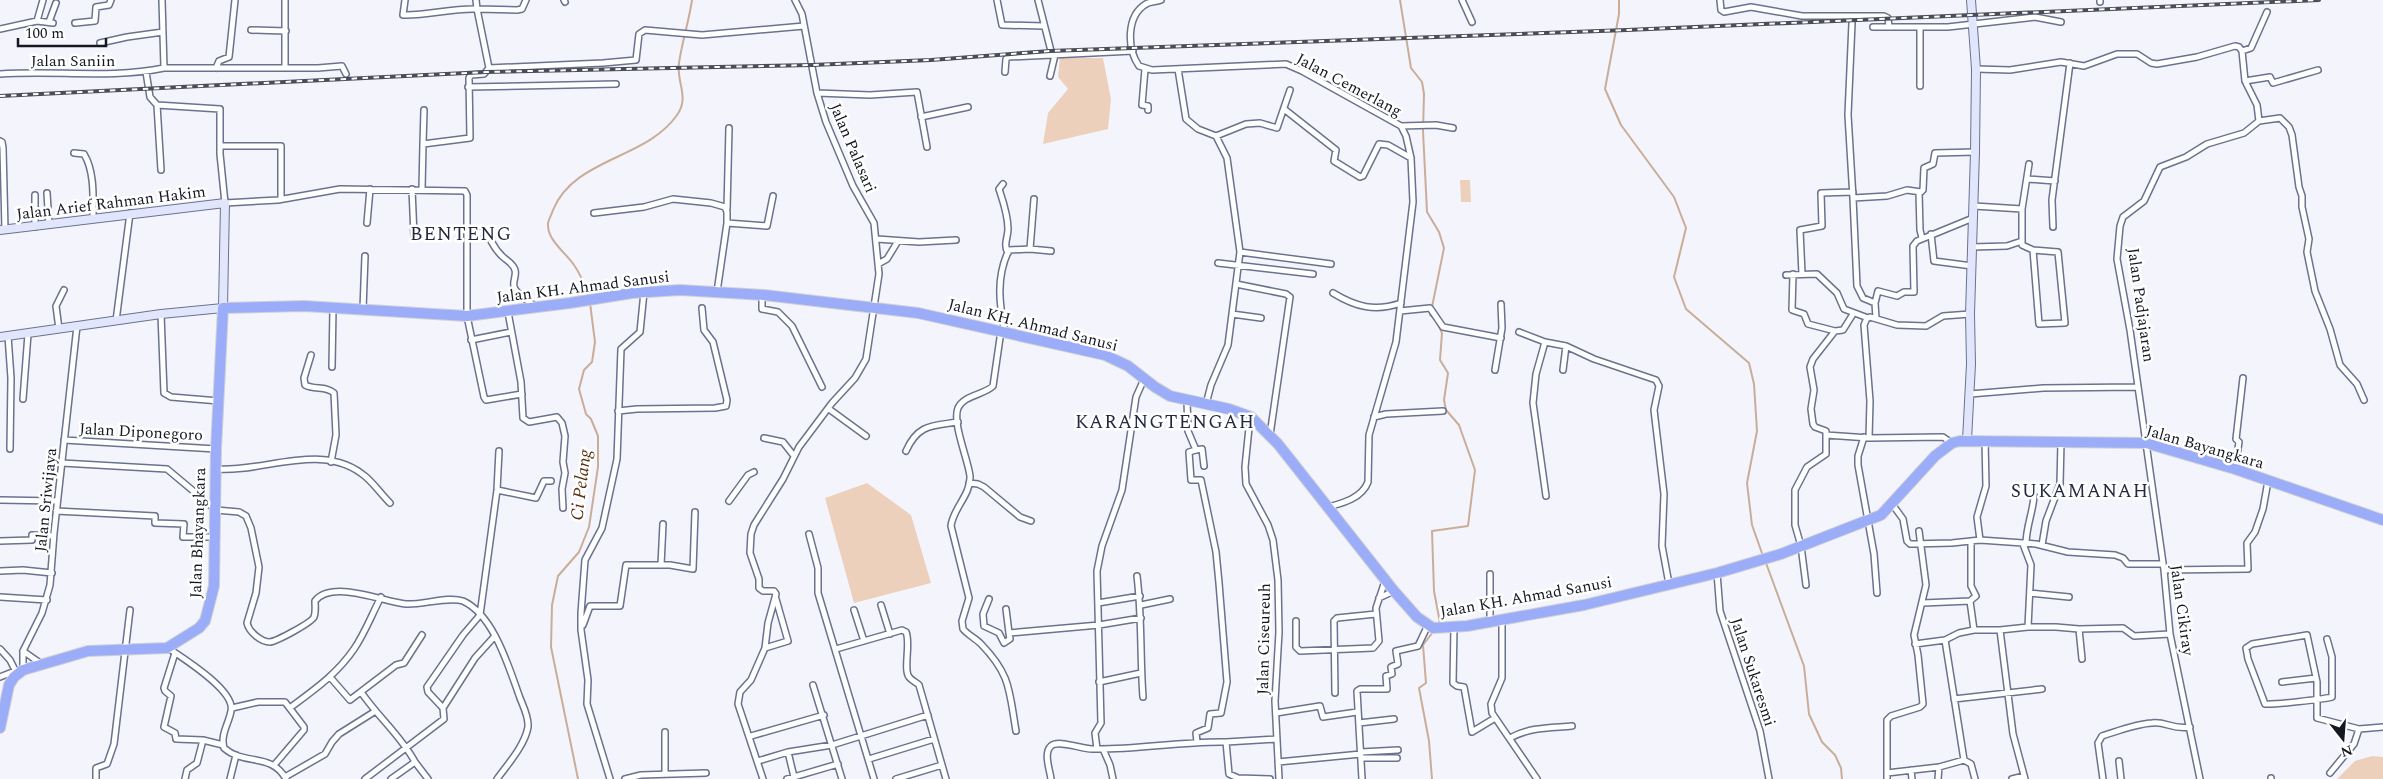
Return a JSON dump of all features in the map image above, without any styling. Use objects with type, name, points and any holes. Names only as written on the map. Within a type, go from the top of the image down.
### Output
[{"type":"highway","name":"Jalan KH. Ahmad Sanusi","points":[[223,308],[257,306],[334,308],[466,316],[508,312],[644,291],[680,290],[762,295],[874,306],[1003,331],[1105,355],[1128,366],[1170,396],[1250,417],[1270,435],[1394,591],[1417,617],[1440,627],[1490,622],[1584,605],[1717,573],[1781,554],[1881,515],[1935,456],[1952,443]]},
{"type":"highway","name":"Jalan Bhayangkara","points":[[19,672],[40,664],[88,651],[171,650],[199,628],[210,610],[214,586],[216,449],[223,308]]},
{"type":"highway","name":"Jalan Bayangkara","points":[[1952,443],[1967,440],[2146,442],[2235,469],[2383,520]]},
{"type":"highway","points":[[0,728],[9,685],[19,672]]},
{"type":"main road","points":[[1967,440],[1970,394],[1970,314],[1976,152],[1976,69],[1971,0]]},
{"type":"main road","points":[[4,337],[161,314],[223,308],[225,203]]},
{"type":"main road","name":"Jalan Arief Rahman Hakim","points":[[2,230],[225,203]]},
{"type":"street","points":[[38,21],[43,0]]},
{"type":"street","points":[[75,23],[96,21],[96,7],[109,5],[111,0]]},
{"type":"street","points":[[162,0],[164,68]]},
{"type":"street","points":[[216,68],[219,61],[229,58],[235,0]]},
{"type":"street","points":[[285,0],[285,67]]},
{"type":"street","points":[[405,0],[402,11],[404,16],[414,14],[420,16],[452,10],[517,10],[522,9],[526,0]]},
{"type":"street","points":[[476,0],[489,68]]},
{"type":"street","name":"Jalan Palasari","points":[[776,599],[774,591],[760,591],[759,578],[750,554],[754,525],[794,456],[855,378],[866,359],[879,274],[877,239],[873,219],[850,179],[826,122],[817,93],[802,14],[794,0]]},
{"type":"street","points":[[997,0],[1002,25],[1044,26]]},
{"type":"street","points":[[1038,0],[1053,55],[1050,76]]},
{"type":"street","points":[[1148,110],[1148,106],[1142,104],[1146,69],[1136,62],[1131,33],[1134,18],[1146,4],[1161,0]]},
{"type":"street","points":[[1462,0],[1472,22]]},
{"type":"street","points":[[1720,0],[1721,10],[1724,12],[1751,7],[1802,16],[1884,16],[1888,18],[1889,26]]},
{"type":"street","points":[[0,29],[38,21],[51,23],[56,3]]},
{"type":"street","points":[[2242,51],[2251,48],[2267,12]]},
{"type":"street","points":[[1873,27],[1948,27],[2035,17],[2061,22]]},
{"type":"street","points":[[1852,23],[1848,115],[1857,286],[1863,298],[1875,303]]},
{"type":"street","points":[[423,144],[470,138],[468,87],[470,76],[484,74],[489,68],[603,64],[636,60],[641,31],[702,35],[804,26]]},
{"type":"street","points":[[1920,27],[1920,86]]},
{"type":"street","points":[[251,30],[286,31]]},
{"type":"street","points":[[100,43],[163,32]]},
{"type":"street","points":[[1976,69],[2010,70],[2052,62],[2084,66],[2117,54],[2137,54],[2151,63],[2157,64],[2197,57],[2235,46],[2242,51],[2245,81],[2257,105],[2259,121],[2280,118],[2289,127],[2292,135],[2299,187],[2302,196],[2302,207],[2309,239],[2307,252],[2314,291],[2330,329],[2340,365],[2357,384],[2364,400]]},
{"type":"street","points":[[1005,72],[1006,59],[1008,57],[1133,50]]},
{"type":"street","points":[[2053,227],[2052,200],[2070,63]]},
{"type":"street","name":"Jalan Cemerlang","points":[[1146,69],[1286,64],[1401,126],[1406,136],[1411,158],[1413,202],[1400,311],[1392,358],[1369,435],[1366,488],[1356,497],[1328,507]]},
{"type":"street","name":"Jalan Saniin","points":[[0,74],[76,75],[146,72],[164,68],[318,68],[342,66],[346,74]]},
{"type":"street","points":[[1178,68],[1186,119],[1198,129],[1216,136],[1246,124],[1260,123],[1276,128],[1290,90]]},
{"type":"street","points":[[2245,81],[2270,78],[2272,84],[2318,70]]},
{"type":"street","points":[[146,72],[150,97],[157,105],[161,170]]},
{"type":"street","points":[[468,87],[616,84]]},
{"type":"street","points":[[817,93],[870,95],[917,92],[927,147]]},
{"type":"street","points":[[157,105],[220,109],[220,146],[225,203],[281,199],[327,191],[370,189],[465,191],[467,196],[466,316],[485,399],[522,394]]},
{"type":"street","points":[[921,117],[968,107]]},
{"type":"street","points":[[1284,109],[1336,150],[1334,160],[1360,177],[1363,176],[1379,144],[1388,145],[1411,158]]},
{"type":"street","points":[[422,189],[424,110]]},
{"type":"street","name":"Jalan Padjajaran","points":[[2146,442],[2117,259],[2120,226],[2123,218],[2144,201],[2160,167],[2186,157],[2207,144],[2244,133],[2259,121]]},
{"type":"street","points":[[1401,126],[1436,125],[1453,128]]},
{"type":"street","points":[[717,292],[727,223],[729,128]]},
{"type":"street","points":[[1206,404],[1210,385],[1228,345],[1240,252],[1226,158],[1216,136]]},
{"type":"street","points":[[0,141],[3,148],[1,171],[2,230]]},
{"type":"street","points":[[220,146],[281,146],[281,199]]},
{"type":"street","points":[[1922,238],[1919,221],[1919,192],[1923,190],[1924,167],[1933,164],[1934,153],[1976,152]]},
{"type":"street","points":[[74,153],[84,154],[88,161],[93,192],[93,219]]},
{"type":"street","points":[[2029,164],[2022,208],[2022,241],[2024,247],[2033,250],[2056,250],[2059,254],[2065,323],[2040,325],[2033,250]]},
{"type":"street","points":[[2027,179],[2055,181]]},
{"type":"street","points":[[1003,184],[999,188],[1007,214],[1008,229],[1005,248],[1008,252],[999,293],[1003,331],[993,386],[962,403],[956,415],[970,473],[970,483],[954,514],[951,526],[969,598],[962,621],[963,629],[978,641],[996,660],[1004,672],[1016,731]]},
{"type":"street","points":[[367,223],[370,189]]},
{"type":"street","points":[[412,189],[414,236]]},
{"type":"street","points":[[1802,274],[1800,230],[1822,226],[1821,194],[1887,196],[1907,190],[1919,192]]},
{"type":"street","points":[[47,193],[49,225]]},
{"type":"street","points":[[35,195],[35,227]]},
{"type":"street","points":[[727,223],[767,226],[773,196]]},
{"type":"street","points":[[594,214],[644,207],[673,199],[711,203],[727,209]]},
{"type":"street","points":[[1030,249],[1034,199]]},
{"type":"street","points":[[1974,206],[2022,208]]},
{"type":"street","points":[[116,321],[130,213]]},
{"type":"street","points":[[1876,318],[1875,303],[1878,291],[1897,296],[1904,292],[1914,292],[1913,246],[1922,238],[1973,218]]},
{"type":"street","points":[[466,232],[487,235],[491,238],[498,251],[514,268],[516,275],[513,285],[515,291],[536,308]]},
{"type":"street","points":[[1931,234],[1934,260],[1972,266]]},
{"type":"street","points":[[877,239],[898,241],[956,240]]},
{"type":"street","points":[[878,264],[887,259],[898,241]]},
{"type":"street","points":[[1972,247],[2007,246],[2022,241]]},
{"type":"street","points":[[1008,252],[1012,249],[1051,251]]},
{"type":"street","points":[[1240,252],[1331,264]]},
{"type":"street","points":[[363,309],[366,256]]},
{"type":"street","points":[[1218,263],[1313,274]]},
{"type":"street","points":[[1786,274],[1817,274],[1837,293],[1844,309],[1853,314],[1876,318],[1897,325],[1927,326],[1943,316],[1970,314]]},
{"type":"street","points":[[1793,274],[1792,310],[1804,314],[1808,324],[1835,331],[1843,330],[1853,314]]},
{"type":"street","points":[[1236,284],[1286,294],[1290,297],[1270,435]]},
{"type":"street","points":[[58,329],[56,306],[64,290]]},
{"type":"street","points":[[610,779],[587,704],[587,673],[581,630],[584,564],[602,528],[617,459],[621,349],[640,332],[644,291]]},
{"type":"street","points":[[1333,293],[1374,309],[1387,308],[1401,303]]},
{"type":"street","points":[[762,295],[762,309],[782,315],[792,326],[822,387]]},
{"type":"street","points":[[1495,370],[1500,338],[1501,304]]},
{"type":"street","points":[[332,367],[334,308]]},
{"type":"street","points":[[618,411],[726,406],[713,343],[704,330],[702,308]]},
{"type":"street","points":[[1400,311],[1430,308],[1443,326],[1500,338]]},
{"type":"street","points":[[508,312],[522,394],[524,421],[537,422],[557,417],[562,423],[565,436],[563,462],[565,473],[562,489],[564,508]]},
{"type":"street","points":[[161,314],[164,393],[171,397],[219,401]]},
{"type":"street","points":[[1232,314],[1261,318]]},
{"type":"street","points":[[1868,318],[1864,324],[1870,401],[1867,437],[1858,456],[1858,465],[1868,521],[1877,593]]},
{"type":"street","name":"Jalan Sriwijaya","points":[[19,672],[22,652],[47,600],[52,572],[57,501],[77,326]]},
{"type":"street","points":[[1806,586],[1801,546],[1795,525],[1795,490],[1807,467],[1826,454],[1825,430],[1815,427],[1813,424],[1811,409],[1814,390],[1810,367],[1813,360],[1835,331]]},
{"type":"street","points":[[471,340],[512,332]]},
{"type":"street","points":[[1519,332],[1545,342],[1566,346],[1638,373],[1658,383],[1654,410],[1664,494],[1662,553],[1669,585]]},
{"type":"street","points":[[23,400],[28,334]]},
{"type":"street","points":[[4,337],[11,378],[10,450]]},
{"type":"street","points":[[1545,342],[1536,374],[1533,403],[1546,496]]},
{"type":"street","points":[[1563,370],[1566,346]]},
{"type":"street","points":[[311,355],[304,378],[305,384],[311,388],[333,391],[334,393],[336,435],[331,462]]},
{"type":"street","points":[[1113,779],[1110,765],[1100,749],[1095,733],[1101,723],[1097,571],[1107,532],[1122,490],[1136,397],[1144,378]]},
{"type":"street","points":[[2235,469],[2239,442],[2236,439],[2243,378]]},
{"type":"street","points":[[1970,394],[2043,388],[2138,387]]},
{"type":"street","points":[[1187,400],[1188,431],[1196,450]]},
{"type":"street","points":[[829,409],[866,436]]},
{"type":"street","points":[[1374,417],[1386,414],[1443,411]]},
{"type":"street","name":"Jalan Ciseureuh","points":[[1250,417],[1245,468],[1246,484],[1268,525],[1273,540],[1278,580],[1279,632],[1276,714],[1279,779]]},
{"type":"street","points":[[906,452],[910,443],[926,427],[958,422]]},
{"type":"street","points":[[1826,435],[1943,437],[1952,443]]},
{"type":"street","points":[[764,438],[783,442],[794,456]]},
{"type":"street","name":"Jalan Diponegoro","points":[[64,440],[216,449]]},
{"type":"street","points":[[1980,540],[1976,517],[1986,486],[1984,440]]},
{"type":"street","points":[[2042,545],[2046,521],[2060,484],[2061,441]]},
{"type":"street","name":"Jalan Cikiray","points":[[2146,442],[2170,634],[2200,779]]},
{"type":"street","points":[[365,779],[441,722],[444,716],[443,708],[428,692],[427,687],[463,635],[474,626],[479,617],[497,490],[499,450]]},
{"type":"street","points":[[1197,742],[1196,733],[1208,728],[1210,714],[1221,713],[1227,682],[1216,552],[1201,480],[1191,480],[1189,452],[1202,450],[1204,466]]},
{"type":"street","points":[[216,470],[234,470],[305,460],[331,462],[346,465],[366,477],[390,503]]},
{"type":"street","points":[[62,463],[167,469],[216,510],[239,512],[248,520],[259,568],[256,593],[247,623],[254,634],[267,642],[275,640],[310,620],[314,614],[315,601],[321,595],[340,592],[381,597],[406,604],[462,601],[479,617],[494,637],[506,660],[528,724],[523,740],[497,779]]},
{"type":"street","points":[[729,500],[748,475],[754,472]]},
{"type":"street","points":[[1892,504],[1903,519],[1908,543],[1980,540],[2042,545],[2068,552],[2115,555],[2122,558],[2128,564],[2163,567],[2248,569],[2247,542],[2255,532],[2263,509],[2268,480]]},
{"type":"street","points":[[497,490],[536,498],[544,481],[551,481]]},
{"type":"street","points":[[970,483],[984,487],[1020,517],[1031,521]]},
{"type":"street","points":[[2028,627],[2032,565],[2025,544],[2034,496]]},
{"type":"street","points":[[0,500],[57,501]]},
{"type":"street","points":[[56,511],[155,516],[155,522],[184,524],[184,538],[216,537]]},
{"type":"street","points":[[581,630],[590,606],[620,606],[626,565],[661,565],[693,569],[695,512]]},
{"type":"street","points":[[661,565],[663,524]]},
{"type":"street","points":[[1918,530],[1926,585],[1914,635],[1923,704],[1920,707],[1891,716],[1888,720],[1887,776],[1911,770],[1939,767],[1964,760],[1972,764],[1975,779]]},
{"type":"street","points":[[808,534],[818,568],[818,593],[874,779]]},
{"type":"street","points":[[0,541],[32,540],[32,535],[54,536]]},
{"type":"street","points":[[1923,603],[1970,601],[1976,596],[1971,586],[1971,541]]},
{"type":"street","points":[[0,571],[52,572]]},
{"type":"street","name":"Jalan Sukaresmi","points":[[1717,573],[1720,611],[1760,731],[1769,779]]},
{"type":"street","points":[[1490,574],[1490,622]]},
{"type":"street","points":[[1137,576],[1141,605],[1143,698]]},
{"type":"street","points":[[1296,621],[1297,650],[1336,651],[1372,648],[1377,645],[1380,638],[1376,614],[1379,598],[1386,580]]},
{"type":"street","points":[[1379,598],[1394,591]]},
{"type":"street","points":[[2030,593],[2068,597]]},
{"type":"street","points":[[1098,603],[1140,596]]},
{"type":"street","points":[[291,707],[330,677],[354,649],[381,597]]},
{"type":"street","points":[[0,598],[47,600]]},
{"type":"street","points":[[989,598],[983,614],[984,626],[999,633],[1004,643],[1010,639],[1006,609]]},
{"type":"street","points":[[765,648],[788,641],[776,599]]},
{"type":"street","points":[[763,779],[751,736],[740,711],[739,698],[740,692],[750,680],[765,648],[770,615],[776,599]]},
{"type":"street","points":[[1141,605],[1170,599]]},
{"type":"street","points":[[1970,601],[1974,630]]},
{"type":"street","points":[[881,605],[890,634]]},
{"type":"street","points":[[96,779],[96,768],[107,764],[114,744],[130,610]]},
{"type":"street","points":[[854,610],[864,641]]},
{"type":"street","points":[[1335,693],[1336,651],[1333,624],[1337,618],[1376,614]]},
{"type":"street","points":[[1009,633],[1141,618]]},
{"type":"street","points":[[1502,620],[1502,678],[1491,704],[1492,712],[1537,779]]},
{"type":"street","points":[[1362,779],[1357,691],[1360,689],[1387,688],[1386,676],[1392,674],[1391,667],[1398,664],[1396,651],[1418,646],[1440,627],[1453,684],[1464,687],[1472,732],[1495,718]]},
{"type":"street","points":[[1915,644],[1945,640],[1959,633],[1974,630],[2028,627],[2124,628],[2134,636],[2170,634]]},
{"type":"street","points":[[2079,629],[2082,659]]},
{"type":"street","points":[[2000,630],[2013,734],[2025,777],[2012,779]]},
{"type":"street","points":[[836,649],[890,634],[906,632],[908,638],[908,673],[910,679],[919,685],[946,779]]},
{"type":"street","points":[[2327,639],[2332,657],[2333,695],[2330,698],[2319,698],[2266,704],[2248,659],[2246,648],[2252,644],[2307,634],[2319,698],[2316,713],[2318,720],[2359,729],[2383,727]]},
{"type":"street","points":[[330,677],[350,700],[396,665],[404,663],[422,635]]},
{"type":"street","points":[[443,708],[474,658],[494,637]]},
{"type":"street","points":[[1945,640],[1964,760]]},
{"type":"street","points":[[0,649],[19,672],[0,677]]},
{"type":"street","points":[[223,745],[203,740],[176,739],[175,733],[164,727],[171,696],[164,688],[171,650],[223,689],[232,708],[222,739],[226,750],[236,755],[275,764],[285,778],[326,754],[332,742],[339,734],[374,712]]},
{"type":"street","points":[[10,660],[19,658],[22,652],[40,664]]},
{"type":"street","points":[[1099,682],[1142,673]]},
{"type":"street","points":[[2282,682],[2316,678]]},
{"type":"street","points":[[814,685],[842,779]]},
{"type":"street","points":[[1954,699],[2042,689]]},
{"type":"street","points":[[361,692],[374,712],[407,748],[428,779]]},
{"type":"street","points":[[232,708],[251,702],[271,701],[285,702],[291,707],[304,730],[275,764]]},
{"type":"street","points":[[1276,714],[1320,706],[1323,716],[1358,712]]},
{"type":"street","points":[[758,761],[788,752],[832,745],[861,734],[928,714]]},
{"type":"street","points":[[751,736],[824,715]]},
{"type":"street","points":[[1359,723],[1394,718]]},
{"type":"street","points":[[2103,779],[2098,743],[2102,736],[2152,722],[2163,723],[2175,728],[2190,727]]},
{"type":"street","points":[[1510,738],[1539,727],[1572,726]]},
{"type":"street","points":[[2330,773],[2354,744],[2359,729]]},
{"type":"street","points":[[665,732],[665,774]]},
{"type":"street","points":[[869,759],[934,739]]},
{"type":"street","points":[[1052,779],[1047,755],[1049,747],[1054,744],[1067,744],[1078,749],[1100,749],[1197,742],[1277,739]]},
{"type":"street","points":[[185,779],[187,770],[197,763],[203,740]]},
{"type":"street","points":[[1226,742],[1230,776],[1270,779]]},
{"type":"street","points":[[1278,762],[1398,750]]},
{"type":"street","points":[[788,752],[794,777]]},
{"type":"street","points":[[230,779],[236,755]]},
{"type":"street","points":[[1361,755],[1397,758]]},
{"type":"street","points":[[2119,761],[2121,779]]},
{"type":"street","points":[[391,779],[415,762]]},
{"type":"street","points":[[786,779],[838,764]]},
{"type":"street","points":[[896,779],[942,765]]},
{"type":"street","points":[[1938,779],[1939,767]]},
{"type":"street","points":[[1911,770],[1912,779]]},
{"type":"street","points":[[625,779],[641,775],[706,773]]},
{"type":"shaded area","points":[[1060,58],[1103,58],[1111,99],[1108,129],[1043,144],[1048,113],[1068,89],[1058,77]]},
{"type":"shaded area","points":[[1460,180],[1470,180],[1471,202],[1461,202]]},
{"type":"shaded area","points":[[867,483],[911,515],[931,583],[854,603],[825,498]]},
{"type":"shaded area","points":[[2372,756],[2383,757],[2383,779],[2337,779],[2355,761]]},
{"type":"waterway","name":"Ci Pelang","points":[[588,296],[571,260],[554,241],[549,230],[549,221],[563,193],[577,179],[648,141],[664,130],[677,115],[681,108],[683,96],[679,63],[692,0]]},
{"type":"waterway","points":[[1400,0],[1411,68],[1422,82],[1424,94],[1423,131],[1427,212],[1439,232],[1444,248],[1432,307]]},
{"type":"waterway","points":[[1619,0],[1619,14],[1605,89],[1621,125],[1674,197],[1686,228],[1674,277],[1686,309],[1749,363],[1754,384],[1757,431],[1747,483],[1752,525],[1763,556]]},
{"type":"waterway","name":"Ci Pelang","points":[[578,779],[551,647],[552,605],[558,576],[579,552],[589,527],[598,467],[598,436],[591,419],[586,414],[579,389],[584,370],[592,362],[595,342],[590,303]]},
{"type":"waterway","points":[[1431,312],[1430,315],[1436,320],[1442,333],[1440,360],[1448,373],[1444,400],[1446,410],[1459,425],[1475,470],[1468,526],[1432,531],[1434,591],[1440,623]]},
{"type":"waterway","points":[[1766,563],[1804,666],[1809,714],[1822,742],[1835,755],[1841,768],[1842,779]]},
{"type":"waterway","points":[[1432,779],[1429,741],[1419,688],[1426,683],[1423,645],[1433,632]]},
{"type":"railway","points":[[0,96],[486,72],[812,65],[931,60],[1050,51],[1627,30],[2319,0]]},
{"type":"district","name":"BENTENG","points":[[461,234]]},
{"type":"district","name":"KARANGTENGAH","points":[[1165,422]]},
{"type":"district","name":"SUKAMANAH","points":[[2080,491]]}]
